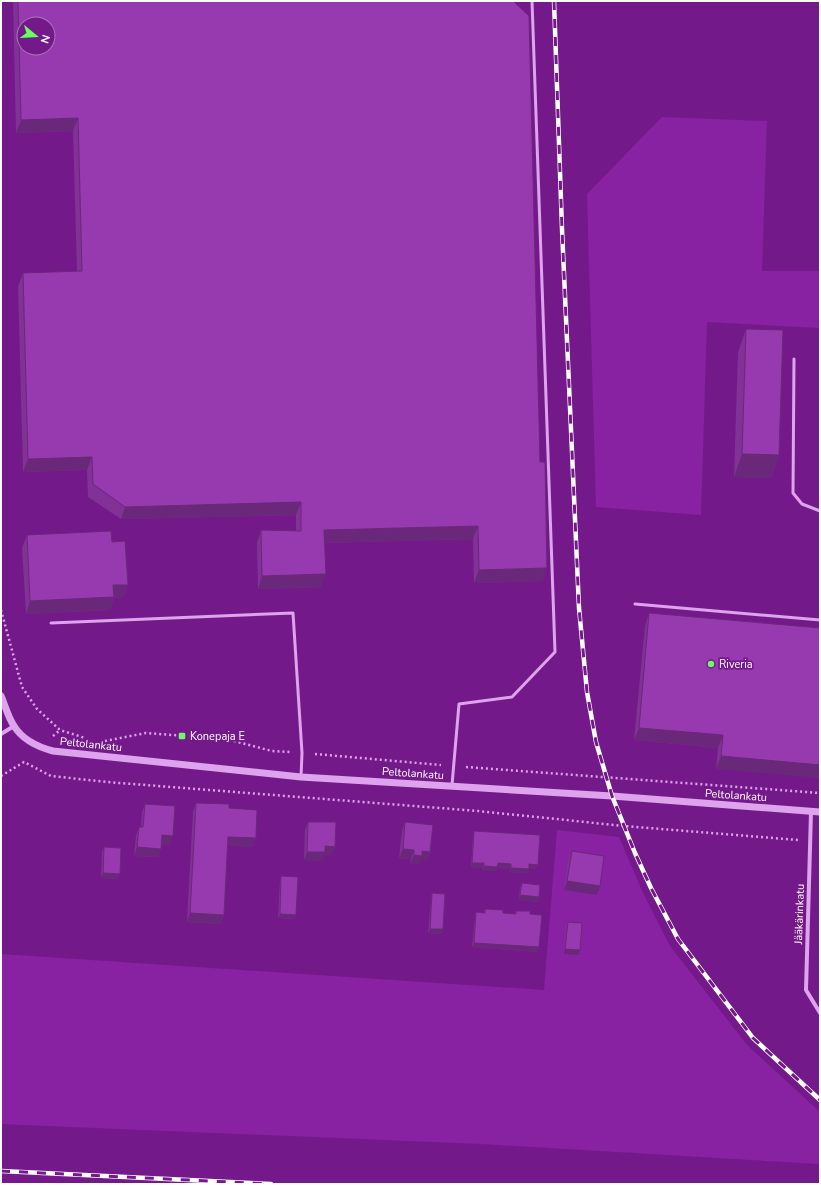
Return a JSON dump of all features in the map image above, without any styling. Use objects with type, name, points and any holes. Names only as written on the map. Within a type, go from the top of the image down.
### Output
[{"type":"street","points":[[1,696],[14,726],[1,734]]},
{"type":"street","name":"Peltolankatu","points":[[14,726],[29,741],[41,748],[53,751],[301,777],[612,796],[820,812]]},
{"type":"street","name":"Jääkärinkatu","points":[[811,812],[806,990],[820,1013]]},
{"type":"lane","points":[[452,787],[459,704],[512,697],[555,652],[532,1]]},
{"type":"lane","points":[[794,359],[793,493],[802,504],[820,510]]},
{"type":"lane","points":[[635,604],[820,620]]},
{"type":"lane","points":[[51,623],[293,613],[302,753],[301,777]]},
{"type":"path","points":[[1,610],[22,687],[37,709],[60,730],[89,740]]},
{"type":"path","points":[[104,741],[146,733],[226,739],[272,750],[302,753],[454,766],[820,793]]},
{"type":"path","points":[[1,776],[24,762],[50,776],[100,782],[470,811],[624,826],[810,841]]},
{"type":"shaded area","points":[[662,117],[767,121],[762,271],[820,271],[820,328],[707,322],[701,515],[596,507],[587,194]]},
{"type":"shaded area","points":[[557,830],[619,837],[643,893],[670,946],[747,1045],[820,1112],[819,1164],[481,1144],[1,1124],[1,954],[544,990]]},
{"type":"building","points":[[18,1],[513,1],[529,16],[540,462],[545,462],[547,568],[479,570],[478,526],[324,530],[326,574],[262,576],[261,530],[301,531],[301,502],[125,507],[93,484],[92,457],[28,459],[23,273],[82,271],[78,118],[21,120],[19,56],[56,56],[56,16],[18,16]]},
{"type":"building","points":[[746,329],[783,330],[779,455],[742,454]]},
{"type":"building","points":[[111,531],[112,542],[125,541],[128,585],[113,585],[114,597],[30,601],[27,535]]},
{"type":"building","points":[[649,613],[820,628],[820,765],[721,756],[723,735],[639,728]]},
{"type":"building","points":[[196,803],[229,804],[229,808],[257,810],[256,838],[228,837],[224,915],[190,913]]},
{"type":"building","points":[[145,804],[175,806],[173,836],[162,835],[161,849],[137,847],[139,827],[143,827]]},
{"type":"building","points":[[308,822],[336,822],[335,847],[325,846],[325,852],[307,852]]},
{"type":"building","points":[[405,822],[433,825],[430,852],[422,851],[422,856],[414,855],[414,850],[403,849]]},
{"type":"building","points":[[474,831],[540,835],[538,865],[529,864],[529,869],[511,868],[511,864],[498,863],[497,867],[484,866],[484,863],[472,863]]},
{"type":"building","points":[[104,847],[121,848],[120,874],[103,873]]},
{"type":"building","points":[[572,851],[604,856],[600,886],[567,881]]},
{"type":"building","points":[[281,876],[298,877],[296,915],[280,914]]},
{"type":"building","points":[[522,883],[540,885],[539,897],[520,895]]},
{"type":"building","points":[[432,893],[445,894],[443,929],[430,929]]},
{"type":"building","points":[[485,909],[503,910],[503,913],[516,914],[516,911],[530,911],[530,914],[542,915],[539,947],[474,943],[476,912],[485,913]]},
{"type":"building","points":[[568,922],[582,923],[580,950],[565,949]]},
{"type":"railway","points":[[554,1],[562,229],[579,608],[587,692],[596,742],[612,796],[635,853],[651,888],[678,939],[753,1038],[820,1100]]},
{"type":"railway","points":[[1,1171],[271,1184]]},
{"type":"place","name":"Riveria","points":[[711,664]]},
{"type":"place","name":"Konepaja E","points":[[182,736]]}]
